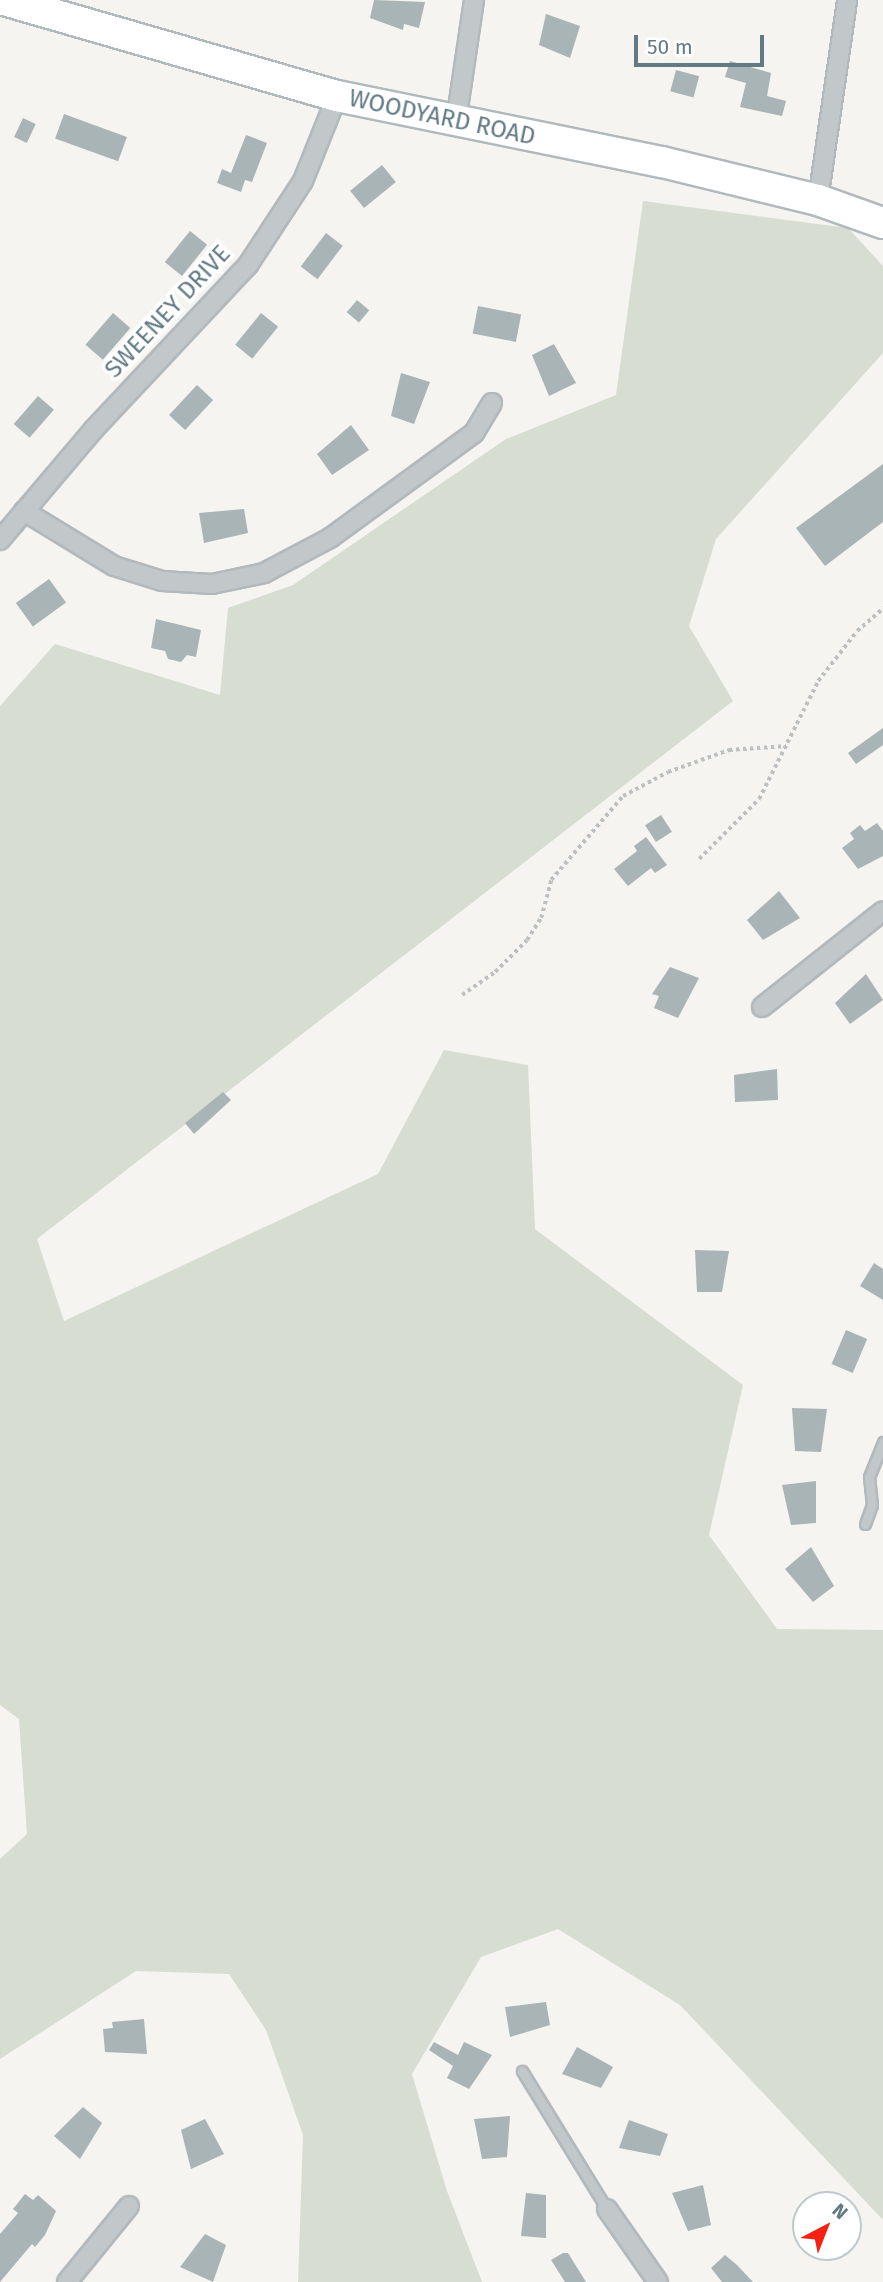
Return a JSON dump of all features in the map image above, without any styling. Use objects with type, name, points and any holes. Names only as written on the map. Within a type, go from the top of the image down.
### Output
[{"type":"main road","name":"WOODYARD ROAD","points":[[4,0],[337,96],[601,149],[817,200],[883,223]]},
{"type":"street","points":[[456,122],[474,0]]},
{"type":"street","points":[[817,200],[847,0]]},
{"type":"street","name":"SWEENEY DRIVE","points":[[0,540],[247,265],[303,181],[337,96]]},
{"type":"street","points":[[24,511],[114,566],[163,581],[212,583],[264,573],[330,538],[474,433],[492,403]]},
{"type":"street","points":[[762,1007],[883,911]]},
{"type":"street","points":[[67,2282],[129,2206]]},
{"type":"street","points":[[607,2208],[658,2282]]},
{"type":"lane","points":[[865,1524],[872,1504],[869,1477],[883,1442]]},
{"type":"lane","points":[[522,2071],[607,2208]]},
{"type":"path","points":[[699,859],[760,799],[818,681],[857,631],[883,608]]},
{"type":"path","points":[[462,995],[495,972],[527,940],[541,918],[551,880],[624,796],[668,772],[729,750],[786,746]]},
{"type":"shaded area","points":[[643,201],[848,228],[883,266],[883,353],[716,539],[689,626],[733,701],[37,1239],[64,1321],[378,1174],[444,1050],[528,1065],[535,1229],[743,1385],[709,1535],[777,1629],[883,1630],[883,2220],[862,2198],[862,2191],[856,2191],[680,2005],[558,1929],[481,1957],[412,2074],[447,2191],[482,2282],[298,2282],[303,2135],[266,2030],[229,1974],[136,1971],[0,2059],[0,1859],[27,1834],[19,1719],[0,1705],[0,706],[55,644],[220,695],[228,608],[293,585],[506,439],[616,395]]},
{"type":"building","points":[[374,0],[425,2],[419,28],[404,24],[403,30],[370,18]]},
{"type":"building","points":[[546,14],[580,26],[570,58],[539,45]]},
{"type":"building","points":[[730,61],[771,73],[767,96],[786,101],[782,116],[740,107],[746,83],[725,77]]},
{"type":"building","points":[[676,70],[699,76],[693,97],[670,91]]},
{"type":"building","points":[[64,114],[127,137],[118,161],[55,138]]},
{"type":"building","points":[[23,118],[36,124],[27,143],[14,137]]},
{"type":"building","points":[[246,135],[267,143],[252,182],[245,180],[241,192],[217,183],[222,169],[231,173]]},
{"type":"building","points":[[382,165],[396,182],[364,208],[350,191]]},
{"type":"building","points":[[190,231],[207,245],[182,276],[165,262]]},
{"type":"building","points":[[326,233],[343,246],[317,279],[301,267]]},
{"type":"building","points":[[357,300],[369,310],[359,323],[347,312]]},
{"type":"building","points":[[478,306],[521,314],[516,342],[473,333]]},
{"type":"building","points":[[113,313],[130,328],[103,360],[85,345]]},
{"type":"building","points":[[261,313],[278,327],[252,359],[235,345]]},
{"type":"building","points":[[554,344],[576,383],[549,396],[532,355]]},
{"type":"building","points":[[401,373],[430,382],[414,424],[391,416]]},
{"type":"building","points":[[197,385],[213,400],[185,430],[169,415]]},
{"type":"building","points":[[38,396],[54,410],[30,438],[14,424]]},
{"type":"building","points":[[351,425],[369,450],[332,475],[317,454]]},
{"type":"building","points":[[883,464],[883,522],[825,566],[796,528]]},
{"type":"building","points":[[244,509],[248,533],[204,543],[199,513]]},
{"type":"building","points":[[49,579],[66,602],[33,627],[16,603]]},
{"type":"building","points":[[156,619],[201,630],[196,657],[187,655],[181,662],[168,659],[165,651],[151,648]]},
{"type":"building","points":[[883,728],[883,745],[856,764],[848,753]]},
{"type":"building","points":[[661,815],[672,832],[656,842],[645,825]]},
{"type":"building","points":[[877,823],[883,831],[883,856],[858,869],[842,848],[854,839],[850,833],[860,825],[865,831]]},
{"type":"building","points":[[646,837],[667,865],[655,873],[651,868],[628,886],[614,869],[637,851],[634,846]]},
{"type":"building","points":[[779,891],[800,918],[763,940],[747,920]]},
{"type":"building","points":[[670,967],[699,978],[678,1018],[654,1008],[659,996],[652,994]]},
{"type":"building","points":[[866,974],[883,1000],[850,1024],[835,1003]]},
{"type":"building","points":[[777,1069],[778,1100],[735,1102],[734,1075]]},
{"type":"building","points":[[223,1092],[231,1100],[194,1134],[185,1123]]},
{"type":"building","points":[[695,1250],[729,1251],[722,1292],[697,1292]]},
{"type":"building","points":[[874,1263],[883,1269],[883,1300],[860,1286]]},
{"type":"building","points":[[846,1330],[867,1339],[853,1373],[832,1364]]},
{"type":"building","points":[[792,1408],[827,1409],[821,1452],[795,1451]]},
{"type":"building","points":[[816,1481],[816,1523],[791,1525],[782,1485]]},
{"type":"building","points":[[811,1547],[834,1586],[813,1602],[785,1569]]},
{"type":"building","points":[[546,2002],[550,2025],[510,2037],[505,2007]]},
{"type":"building","points":[[144,2019],[147,2054],[105,2052],[103,2029],[113,2028],[112,2022]]},
{"type":"building","points":[[434,2042],[458,2055],[464,2042],[492,2055],[469,2089],[447,2078],[453,2066],[429,2050]]},
{"type":"building","points":[[577,2047],[613,2067],[601,2088],[562,2074]]},
{"type":"building","points":[[83,2107],[102,2123],[80,2159],[54,2136]]},
{"type":"building","points":[[510,2116],[507,2157],[482,2159],[474,2119]]},
{"type":"building","points":[[205,2119],[224,2154],[191,2169],[181,2130]]},
{"type":"building","points":[[629,2120],[668,2134],[660,2156],[619,2148]]},
{"type":"building","points":[[703,2185],[711,2225],[688,2231],[672,2193]]},
{"type":"building","points":[[526,2193],[546,2195],[546,2238],[521,2236]]},
{"type":"building","points":[[25,2194],[33,2200],[38,2195],[56,2211],[45,2235],[35,2247],[32,2244],[0,2282],[0,2234],[18,2213],[13,2209]]},
{"type":"building","points":[[205,2234],[226,2245],[213,2282],[180,2267]]},
{"type":"building","points":[[568,2253],[586,2282],[565,2282],[551,2260]]},
{"type":"building","points":[[725,2255],[753,2282],[722,2282],[711,2268]]}]
